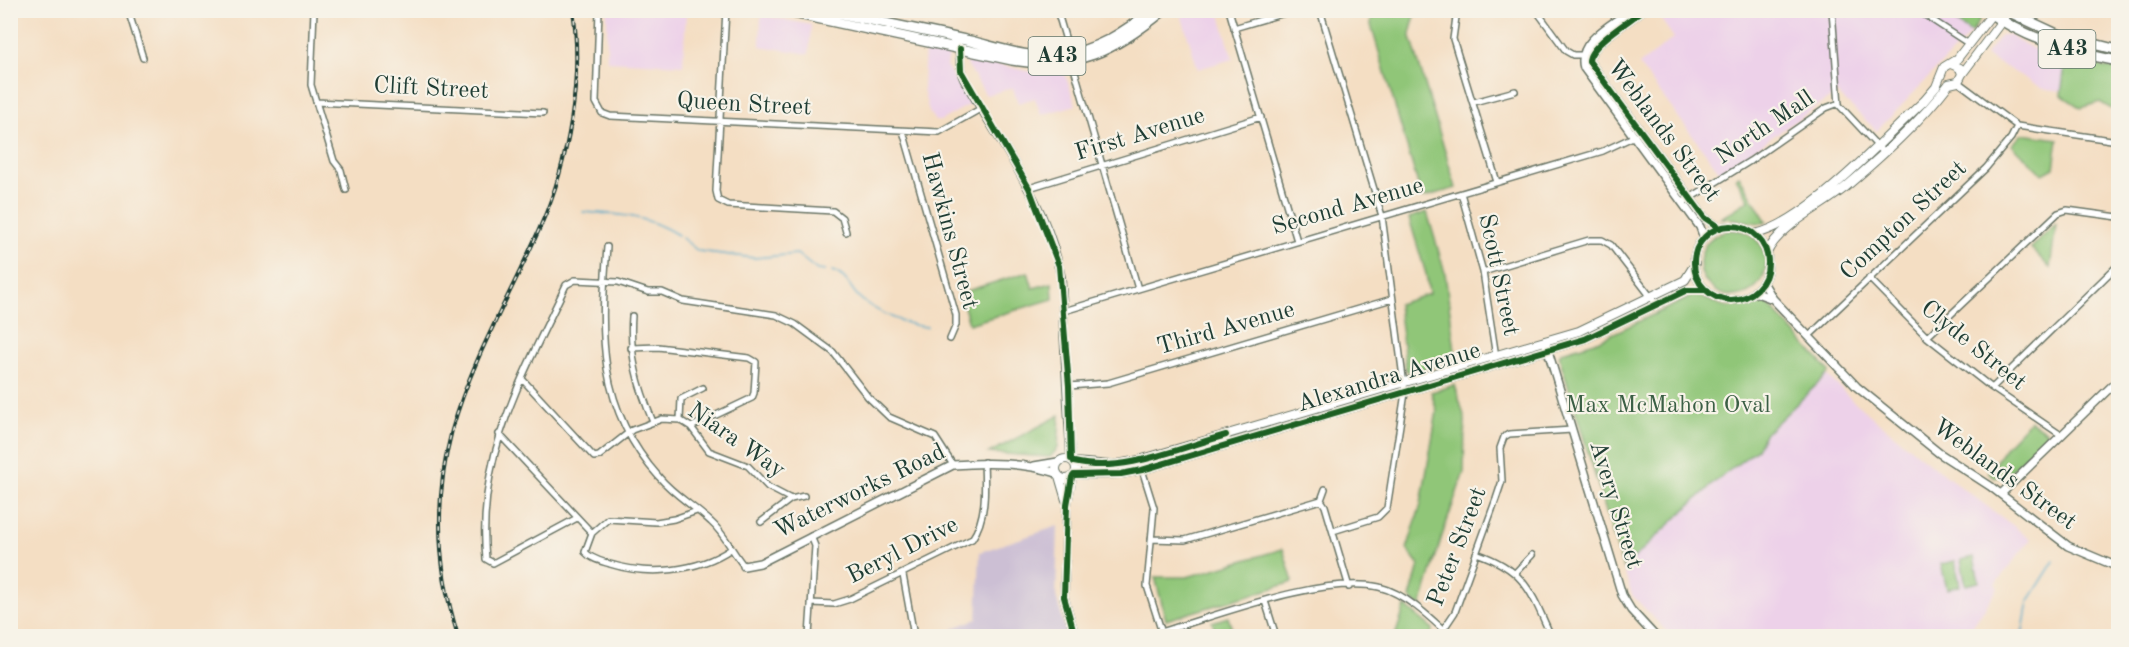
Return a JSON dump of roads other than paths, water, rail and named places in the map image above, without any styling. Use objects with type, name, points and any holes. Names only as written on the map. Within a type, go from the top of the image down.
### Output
[{"type":"highway","name":"A43","points":[[779,10],[1025,62],[1105,51],[1127,39],[1164,10]]},
{"type":"highway","name":"A43","points":[[822,10],[1027,55],[1071,57],[1111,40],[1152,10]]},
{"type":"highway","name":"A43","points":[[2006,11],[2059,35],[2118,50]]},
{"type":"highway","name":"A43","points":[[1991,12],[2002,22],[2055,45],[2118,61]]},
{"type":"main road","points":[[1767,253],[1776,238],[1848,185],[1923,114],[1949,84],[1960,78],[2002,22],[2006,11]]},
{"type":"main road","points":[[1951,64],[1969,44],[1991,12]]},
{"type":"main road","points":[[952,38],[960,49],[961,71],[1029,188],[1056,255],[1061,277],[1069,386],[1068,432],[1072,460],[1077,467],[1066,505],[1064,597],[1075,636]]},
{"type":"main road","points":[[1755,234],[1774,228],[1833,187],[1924,101],[1936,87],[1944,66],[1957,65],[1960,78]]},
{"type":"main road","points":[[1941,73],[1943,80],[1949,84]]},
{"type":"main road","points":[[1720,228],[1742,228],[1755,234],[1767,253],[1768,268],[1763,282],[1754,292],[1742,298],[1728,300],[1707,290],[1697,277],[1695,264],[1699,246],[1704,238],[1720,228]]},
{"type":"main road","name":"Alexandra Avenue","points":[[1072,460],[1112,465],[1139,459],[1545,341],[1588,327],[1652,297],[1685,280],[1695,264]]},
{"type":"main road","name":"Alexandra Avenue","points":[[1073,476],[1121,474],[1142,470],[1548,351],[1594,336],[1693,289],[1707,290]]},
{"type":"main road","points":[[1066,505],[1058,474],[1059,461],[1068,432]]},
{"type":"main road","points":[[1059,461],[1072,460]]},
{"type":"main road","points":[[1058,474],[1064,479],[1073,476]]},
{"type":"street","points":[[128,10],[142,58]]},
{"type":"street","points":[[314,10],[311,85],[334,161],[341,170],[346,190]]},
{"type":"street","name":"Queen Street","points":[[599,10],[596,95],[602,113],[610,116],[939,132],[982,108]]},
{"type":"street","points":[[726,10],[716,196],[720,203],[833,211],[842,218],[846,232]]},
{"type":"street","points":[[872,10],[875,21]]},
{"type":"street","points":[[1057,10],[1138,289]]},
{"type":"street","points":[[1229,10],[1297,241]]},
{"type":"street","points":[[1234,28],[1295,10]]},
{"type":"street","points":[[1320,10],[1382,216],[1404,383],[1387,508],[1378,517],[1333,531]]},
{"type":"street","points":[[1457,10],[1453,39],[1497,182]]},
{"type":"street","name":"Weblands Street","points":[[1536,10],[1566,51],[1586,55],[1587,74],[1705,219],[1720,228]]},
{"type":"street","points":[[1586,55],[1592,40],[1632,10]]},
{"type":"street","points":[[1832,10],[1839,103],[1883,152]]},
{"type":"street","points":[[1917,10],[1969,44]]},
{"type":"street","points":[[1586,55],[1641,11]]},
{"type":"street","points":[[1960,78],[2017,126],[2118,141]]},
{"type":"street","points":[[1474,102],[1515,91]]},
{"type":"street","name":"Clift Street","points":[[316,102],[543,113]]},
{"type":"street","name":"North Mall","points":[[1682,203],[1750,161],[1826,108],[1839,103]]},
{"type":"street","name":"First Avenue","points":[[1029,188],[1261,117]]},
{"type":"street","name":"Compton Street","points":[[1809,336],[1986,168],[2012,138],[2017,126]]},
{"type":"street","name":"Hawkins Street","points":[[903,131],[956,315],[956,325],[950,339]]},
{"type":"street","name":"Second Avenue","points":[[1064,311],[1603,151],[1636,135]]},
{"type":"street","name":"Weblands Street","points":[[1636,135],[1700,227],[1704,238]]},
{"type":"street","name":"Scott Street","points":[[1461,193],[1483,272],[1498,365]]},
{"type":"street","points":[[1927,337],[2058,213],[2067,210],[2118,217]]},
{"type":"street","points":[[1483,272],[1596,239],[1606,241],[1616,250],[1657,305]]},
{"type":"street","points":[[607,247],[604,282],[604,356],[611,392],[628,434],[658,476],[710,520],[744,566]]},
{"type":"street","points":[[1992,388],[2118,265]]},
{"type":"street","name":"Clyde Street","points":[[1869,278],[1927,337],[1992,388],[2061,435]]},
{"type":"street","points":[[577,518],[494,563],[489,562],[486,549],[486,494],[499,434],[566,285],[575,280],[618,282],[648,292],[662,292],[683,301],[776,315],[795,324],[833,352],[884,413],[901,424],[935,437],[953,465]]},
{"type":"street","name":"Weblands Street","points":[[1763,282],[1773,299],[1870,399],[1945,457],[2001,494],[2068,546],[2118,567]]},
{"type":"street","name":"Weblands Street","points":[[1754,292],[1773,299]]},
{"type":"street","name":"Third Avenue","points":[[1069,386],[1108,382],[1392,299]]},
{"type":"street","points":[[632,316],[631,348],[638,383],[652,422]]},
{"type":"street","name":"Avery Street","points":[[1545,341],[1622,595],[1631,610],[1655,636]]},
{"type":"street","points":[[631,348],[678,349],[749,358],[756,362],[752,398],[691,427]]},
{"type":"street","name":"Niara Way","points":[[523,380],[594,457],[599,456],[628,434],[652,422],[669,418],[680,420],[691,427],[710,451],[748,466],[768,487],[791,499]]},
{"type":"street","points":[[2001,494],[2118,380]]},
{"type":"street","points":[[680,420],[681,399],[703,388]]},
{"type":"street","name":"Peter Street","points":[[1443,630],[1455,612],[1502,481],[1500,448],[1503,437],[1509,434],[1572,430]]},
{"type":"street","points":[[499,434],[592,533]]},
{"type":"street","points":[[1139,459],[1153,504],[1146,580],[1162,634],[1298,591],[1349,587],[1381,588],[1392,592],[1450,636]]},
{"type":"street","name":"Waterworks Road","points":[[1031,466],[1059,461]]},
{"type":"street","name":"Waterworks Road","points":[[744,566],[760,563],[953,465],[984,462],[1031,466],[1058,474]]},
{"type":"street","name":"Beryl Drive","points":[[811,603],[834,604],[903,575],[963,545],[976,534],[983,515],[984,462]]},
{"type":"street","points":[[1321,500],[1325,489]]},
{"type":"street","name":"Niara Way","points":[[761,522],[791,499],[804,496]]},
{"type":"street","points":[[1151,539],[1185,540],[1321,500]]},
{"type":"street","points":[[1321,500],[1325,506],[1349,587]]},
{"type":"street","points":[[697,511],[656,522],[614,517],[602,523],[592,533],[585,548],[588,556],[633,569],[651,571],[685,568],[714,559],[731,549]]},
{"type":"street","points":[[809,636],[815,546],[811,536]]},
{"type":"street","points":[[1476,554],[1498,561],[1516,572],[1536,598],[1551,636]]},
{"type":"street","points":[[1516,572],[1532,555]]},
{"type":"street","points":[[903,575],[914,636]]},
{"type":"street","points":[[1265,601],[1276,636]]},
{"type":"waterway","points":[[583,212],[644,219],[678,235]]},
{"type":"waterway","points":[[682,238],[698,251],[754,258],[797,254],[817,270],[825,271]]},
{"type":"waterway","points":[[832,271],[842,276],[868,305],[893,318],[927,327]]},
{"type":"waterway","points":[[2022,636],[2028,602],[2054,561]]},
{"type":"railway","points":[[458,636],[446,585],[440,533],[442,481],[446,456],[460,403],[470,377],[541,225],[559,174],[575,92],[576,37],[573,10]]},
{"type":"park label","name":"Max McMahon Oval","points":[[1668,406]]}]
